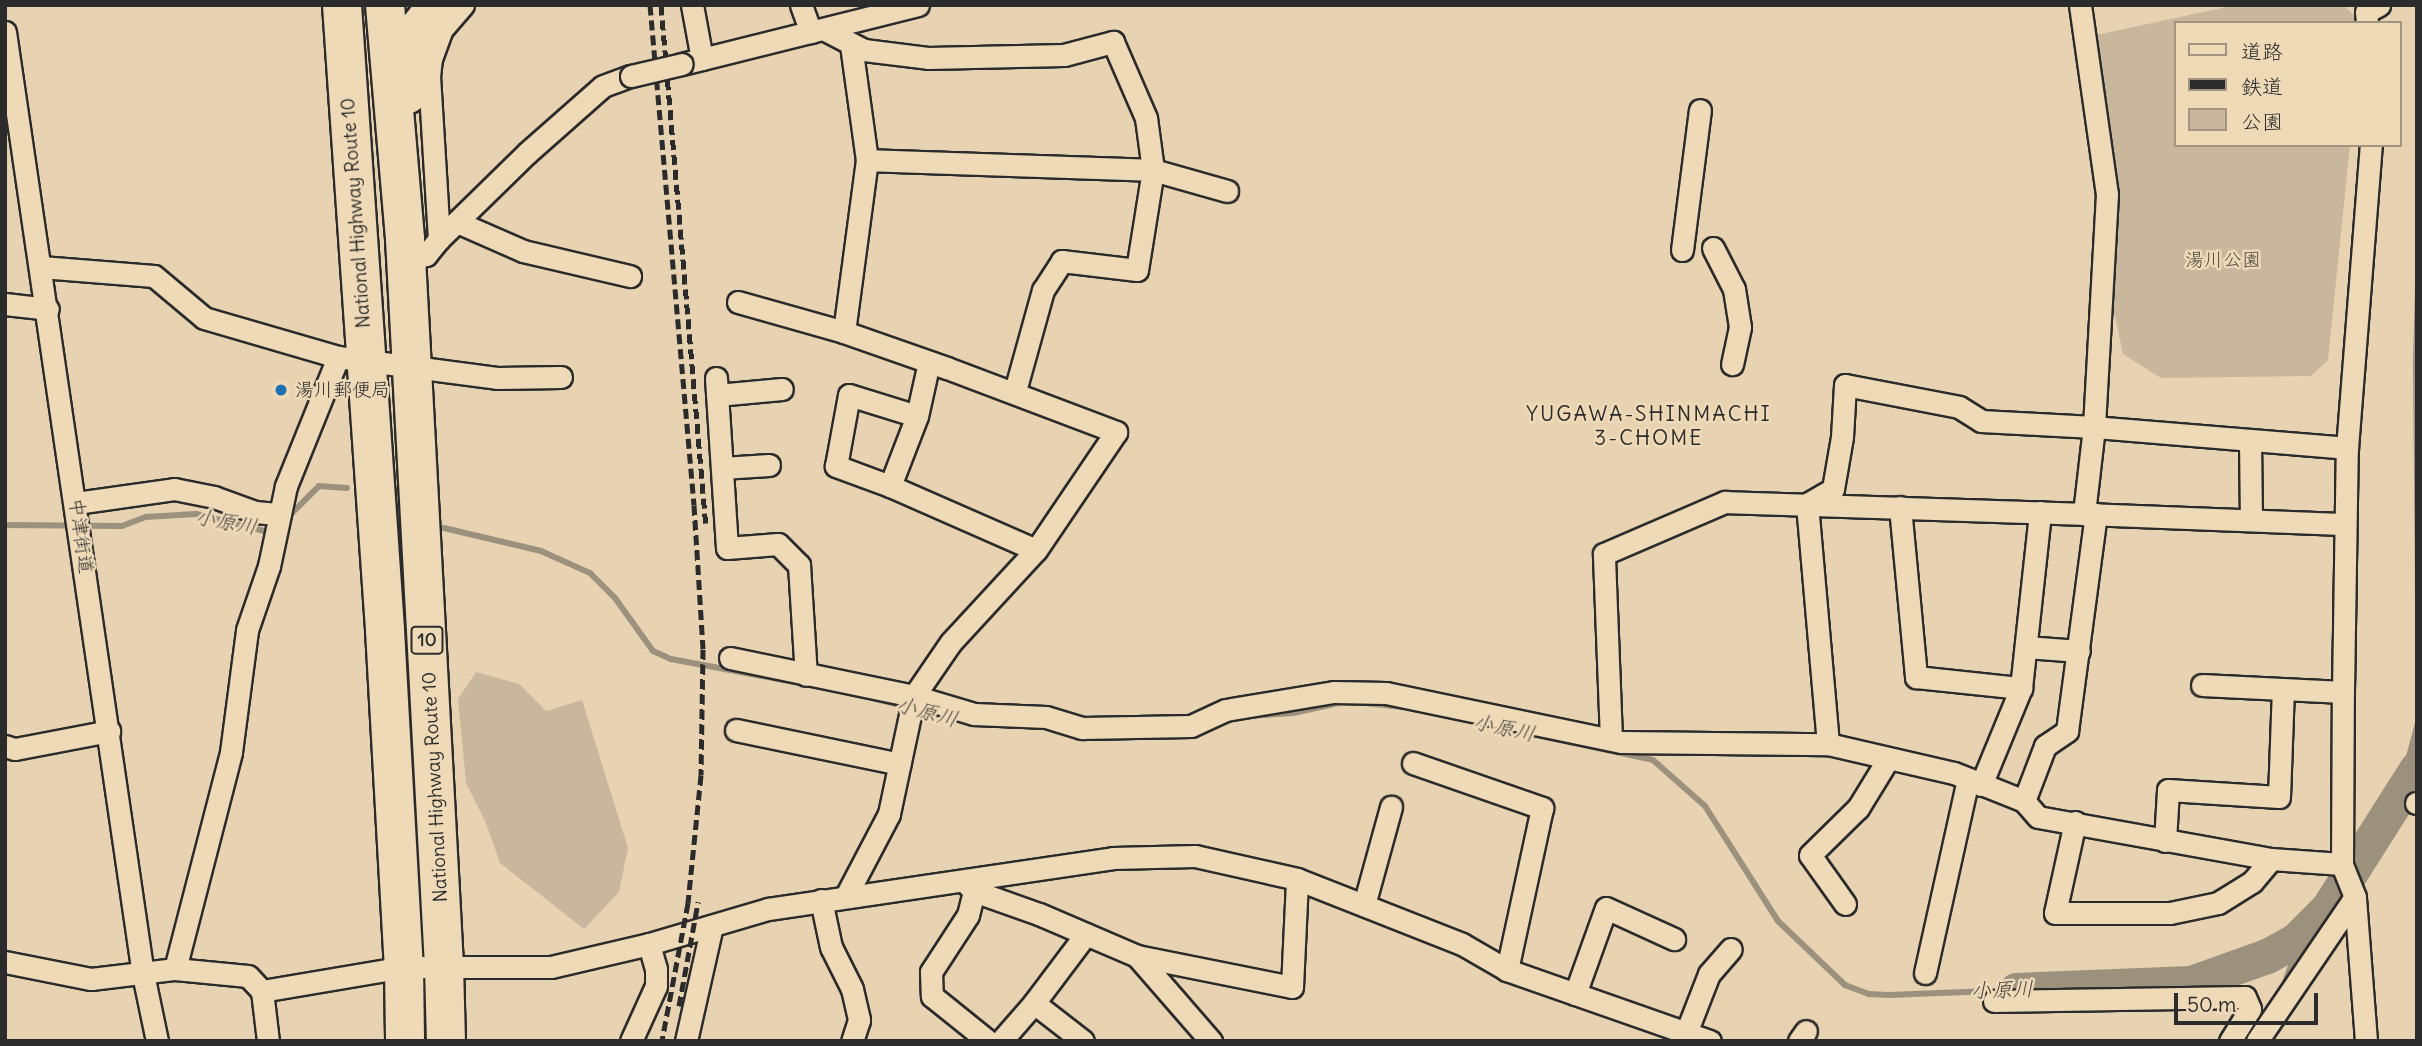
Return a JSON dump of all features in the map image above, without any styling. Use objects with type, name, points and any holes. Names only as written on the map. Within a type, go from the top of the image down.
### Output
[{"type":"highway","name":"National Highway Route 10","points":[[342,5],[375,362],[444,966],[446,1041]]},
{"type":"highway","name":"National Highway Route 10","points":[[365,5],[385,630],[404,967],[405,1041]]},
{"type":"highway","name":"10","points":[[385,5],[416,246]]},
{"type":"highway","points":[[416,246],[408,78],[412,50],[420,27],[437,5]]},
{"type":"highway","name":"National Highway Route 10","points":[[375,362],[416,246]]},
{"type":"street","points":[[416,246],[429,77],[436,43],[442,29],[463,5]]},
{"type":"street","points":[[692,5],[692,62]]},
{"type":"street","points":[[801,5],[818,31],[851,45],[864,50],[928,58],[1064,55],[1113,42],[1146,118],[1153,170],[1137,271],[1062,261],[1043,290],[1015,391]]},
{"type":"street","points":[[416,246],[457,222],[527,153],[603,86],[631,76],[918,5]]},
{"type":"street","points":[[2024,801],[2045,746],[2067,731],[2079,651],[2090,514],[2107,194],[2080,5]]},
{"type":"street","name":"中津街道","points":[[6,42],[12,118],[48,309],[143,974],[157,1041]]},
{"type":"street","points":[[844,332],[867,160],[851,45]]},
{"type":"street","points":[[1682,250],[1700,110]]},
{"type":"street","points":[[2366,1041],[2354,897],[2342,864],[2347,448],[2371,147]]},
{"type":"street","points":[[867,160],[1153,170],[1227,191]]},
{"type":"street","points":[[457,222],[523,251],[630,276]]},
{"type":"street","points":[[1713,248],[1734,289],[1740,327],[1732,364]]},
{"type":"street","points":[[41,267],[154,276],[204,318],[375,362],[497,379],[561,377]]},
{"type":"street","points":[[738,302],[844,332],[1015,391],[1116,432],[1037,551],[951,642],[914,696],[889,814],[846,896]]},
{"type":"street","points":[[5,304],[48,309]]},
{"type":"street","points":[[176,969],[231,752],[247,630],[269,566],[286,486],[375,362]]},
{"type":"street","points":[[890,486],[917,416],[929,362]]},
{"type":"street","points":[[1807,504],[1833,489],[1842,437],[1845,385],[1959,407],[1981,421],[2095,427],[2347,448]]},
{"type":"street","points":[[782,388],[716,387],[727,548],[778,544],[799,565],[806,675]]},
{"type":"street","points":[[917,416],[849,395],[836,466],[890,486],[1037,551]]},
{"type":"street","points":[[2250,440],[2251,520]]},
{"type":"street","points":[[722,468],[769,465]]},
{"type":"street","points":[[77,509],[174,489],[214,497],[255,512],[280,514]]},
{"type":"street","points":[[1611,740],[1604,554],[1725,502],[2344,524]]},
{"type":"street","points":[[1807,504],[1828,744]]},
{"type":"street","points":[[1900,507],[1916,677],[2021,688]]},
{"type":"street","points":[[1925,973],[1974,782],[2021,688],[2040,512]]},
{"type":"street","points":[[2026,647],[2079,651]]},
{"type":"street","points":[[730,658],[914,696],[974,714],[1046,717],[1082,728],[1191,726],[1226,710],[1334,692],[1385,693],[1611,740],[1828,744],[1954,773],[2024,801],[2038,817],[2271,859],[2342,864]]},
{"type":"street","points":[[2202,685],[2343,692]]},
{"type":"street","points":[[2165,841],[2168,790],[2279,797],[2283,690]]},
{"type":"street","points":[[736,730],[900,765]]},
{"type":"street","points":[[5,746],[15,750],[109,731]]},
{"type":"street","points":[[1845,905],[1810,855],[1858,808],[1888,759]]},
{"type":"street","points":[[1413,763],[1542,808],[1507,970]]},
{"type":"street","points":[[1364,905],[1391,807]]},
{"type":"street","points":[[2075,822],[2055,913],[2170,913],[2218,903],[2252,882],[2271,859]]},
{"type":"street","points":[[262,991],[404,967],[551,967],[649,944],[768,909],[846,896],[970,886],[1113,858],[1195,856],[1297,879],[1462,944],[1507,970],[1710,1041]]},
{"type":"street","points":[[970,886],[1137,956],[1292,987],[1297,879]]},
{"type":"street","points":[[970,886],[968,915],[931,972],[932,996],[988,1041]]},
{"type":"street","points":[[2257,1041],[2354,897]]},
{"type":"street","points":[[821,900],[831,947],[852,989],[859,1020],[852,1041]]},
{"type":"street","points":[[1574,994],[1606,908],[1674,939]]},
{"type":"street","points":[[686,1041],[712,926]]},
{"type":"street","points":[[1001,1041],[1034,1003],[1086,934]]},
{"type":"street","points":[[631,1041],[656,986],[656,969],[649,944]]},
{"type":"street","points":[[1686,1033],[1709,974],[1731,949]]},
{"type":"street","points":[[1137,956],[1212,1041]]},
{"type":"street","points":[[5,962],[91,979],[176,969],[248,976],[262,991],[268,1041]]},
{"type":"street","points":[[1994,1002],[2245,997],[2250,1009],[2230,1041]]},
{"type":"street","points":[[1034,1003],[1083,1041]]},
{"type":"green space","name":"湯川公園","points":[[2236,5],[2343,5],[2354,15],[2354,21],[2174,21],[2174,147],[2350,147],[2328,360],[2311,376],[2161,378],[2123,354],[2107,278],[2113,202],[2096,35]]},
{"type":"green space","points":[[476,672],[519,684],[546,711],[582,700],[628,848],[619,892],[584,929],[500,863],[486,823],[466,783],[458,699]]},
{"type":"shaded area","points":[[2417,204],[2417,777],[2409,781],[2402,771],[2416,719],[2413,362]]},
{"type":"waterway","name":"小原川","points":[[284,521],[319,486],[347,488]]},
{"type":"waterway","name":"小原川","points":[[5,525],[122,526],[146,517],[196,514],[264,531],[271,527]]},
{"type":"waterway","name":"小原川","points":[[444,528],[541,551],[590,573],[615,598],[653,651],[671,659],[820,687]]},
{"type":"waterway","name":"小原川","points":[[872,698],[976,724]]},
{"type":"waterway","name":"小原川","points":[[1248,716],[1293,713],[1348,701]]},
{"type":"waterway","name":"小原川","points":[[1365,703],[1403,707]]},
{"type":"waterway","name":"小原川","points":[[1503,728],[1653,760],[1705,806],[1778,921],[1845,985],[1869,994],[1889,995],[2016,990]]},
{"type":"waterway","name":"小原川","points":[[2016,990],[2191,983],[2267,956],[2296,940],[2328,908],[2417,768]]},
{"type":"waterway","points":[[2283,988],[2302,935]]},
{"type":"railway","points":[[650,5],[694,505],[703,649],[701,775],[688,903],[662,1041]]},
{"type":"railway","points":[[661,5],[706,528]]},
{"type":"railway","points":[[679,1006],[698,902]]},
{"type":"place","name":"湯川郵便局","points":[[281,390]]},
{"type":"district","name":"YUGAWA-SHINMACHI 3-CHOME","points":[[1649,426]]}]
